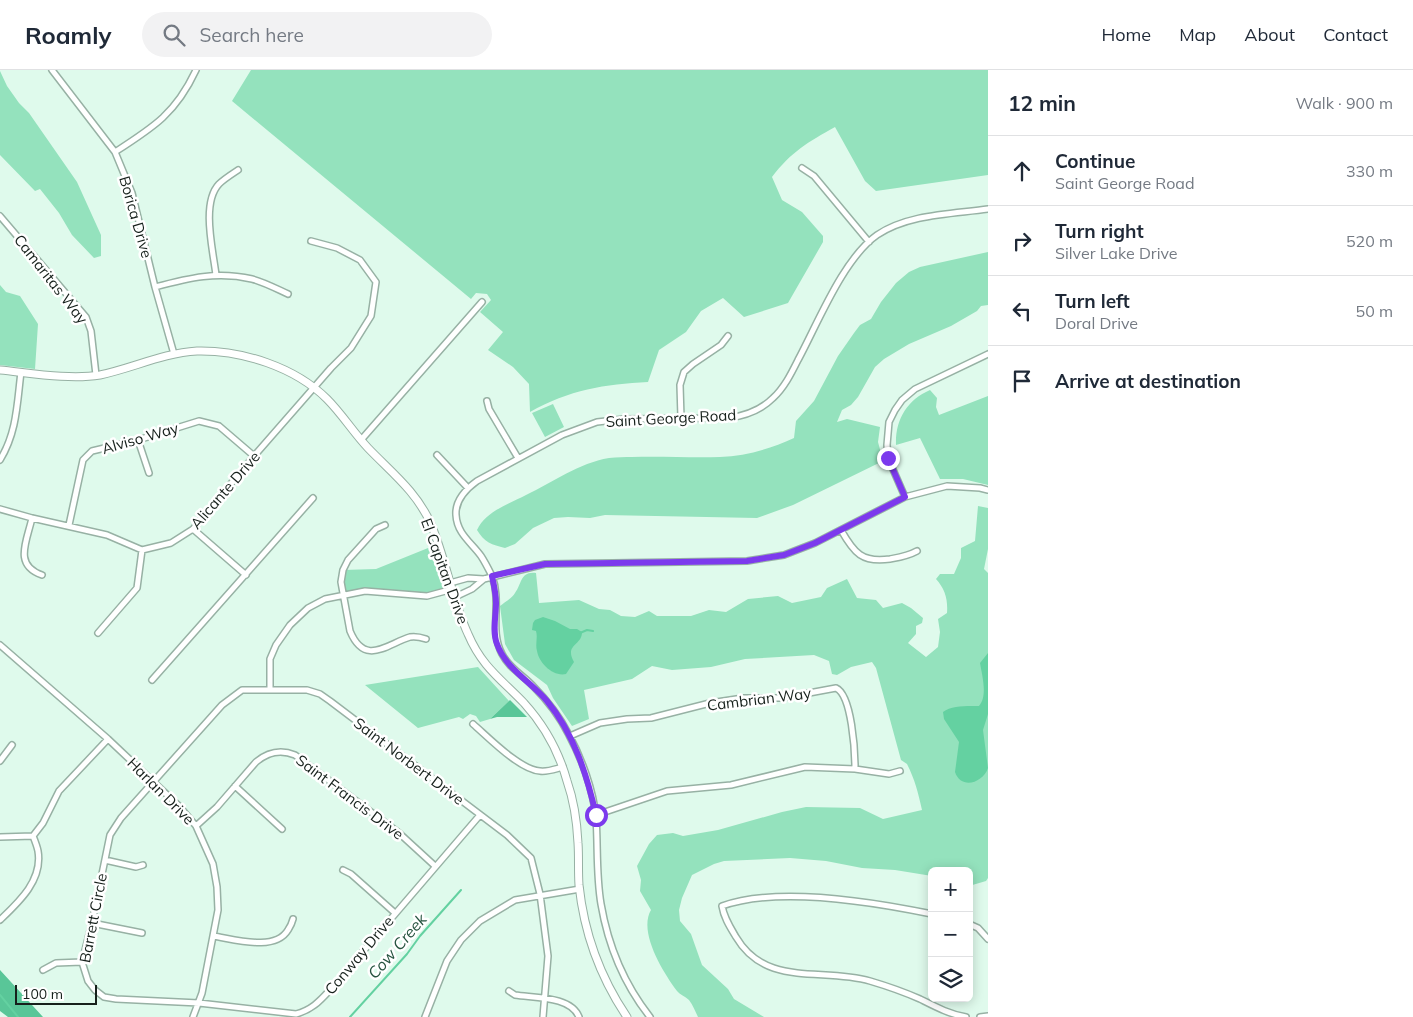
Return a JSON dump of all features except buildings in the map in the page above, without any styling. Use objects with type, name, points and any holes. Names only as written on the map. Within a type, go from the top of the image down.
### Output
[{"type":"street","name":"Borica Drive","points":[[52,70],[115,152],[132,194],[174,354]]},
{"type":"street","points":[[115,152],[150,130],[166,116],[188,86],[196,70]]},
{"type":"street","points":[[802,168],[814,176],[869,242]]},
{"type":"street","points":[[216,275],[209,214],[211,197],[219,184],[238,170]]},
{"type":"street","name":"Saint George Road","points":[[468,488],[477,481],[562,435],[591,424],[624,419],[735,417],[759,408],[774,398],[789,377],[851,261],[869,242],[889,229],[909,221],[988,209]]},
{"type":"street","name":"Camaritas Way","points":[[0,216],[86,317],[91,331],[96,376]]},
{"type":"street","name":"Alicante Drive","points":[[142,550],[171,543],[194,530],[254,456],[351,348],[371,316],[376,282],[360,260],[337,248],[311,241]]},
{"type":"street","points":[[155,287],[200,276],[216,275],[253,279],[288,294]]},
{"type":"street","points":[[361,440],[482,302]]},
{"type":"street","points":[[680,418],[680,385],[684,372],[721,345],[728,336]]},
{"type":"street","name":"El Capitan Drive","points":[[0,370],[74,377],[96,376],[174,354],[198,351],[242,356],[285,370],[314,388],[339,411],[361,440],[406,484],[422,508],[431,525],[468,635],[494,675],[523,702],[548,735],[563,767],[571,792],[577,827],[580,889],[585,924],[599,966],[627,1017]]},
{"type":"street","points":[[905,497],[888,458],[887,445],[890,422],[895,410],[902,400],[915,389],[988,354]]},
{"type":"street","points":[[0,460],[16,420],[21,372]]},
{"type":"street","points":[[487,401],[489,410],[518,458]]},
{"type":"street","name":"Alviso Way","points":[[69,525],[83,460],[92,451],[138,440],[199,421],[219,426],[254,456]]},
{"type":"street","points":[[138,440],[149,473]]},
{"type":"street","points":[[437,455],[468,488],[460,499],[457,508],[458,524],[464,536],[483,558],[492,576],[496,601],[496,643],[510,665],[532,685],[558,716],[570,736],[589,786],[596,815],[601,902],[609,939],[618,964],[629,985],[650,1017]]},
{"type":"street","points":[[455,597],[492,576],[545,564],[747,561],[784,555],[815,543],[905,497],[947,486],[988,490]]},
{"type":"street","points":[[152,680],[313,498]]},
{"type":"street","points":[[0,509],[107,535],[142,550],[137,588],[98,634]]},
{"type":"street","points":[[32,518],[24,560],[28,567],[42,575]]},
{"type":"street","points":[[385,525],[376,529],[348,560],[343,570],[342,582],[350,631],[353,638],[366,649],[381,650],[411,637],[426,639]]},
{"type":"street","points":[[194,530],[246,575]]},
{"type":"street","points":[[841,530],[852,549],[868,559],[881,560],[908,556],[916,551]]},
{"type":"street","points":[[270,689],[270,659],[276,644],[290,625],[308,608],[325,598],[365,591],[427,596],[468,578],[484,579]]},
{"type":"street","name":"Harlan Drive","points":[[0,645],[108,739],[180,807],[196,826],[213,864],[218,910],[199,1003],[193,1017]]},
{"type":"street","name":"Cambrian Way","points":[[570,736],[600,724],[627,719],[651,718],[710,703],[742,698],[782,698],[836,688],[844,695],[852,723],[855,769]]},
{"type":"street","name":"Saint Norbert Drive","points":[[154,783],[222,705],[242,690],[307,690],[320,694],[507,835],[531,858]]},
{"type":"street","points":[[472,724],[520,764],[530,769],[540,771],[563,767]]},
{"type":"street","points":[[33,836],[43,823],[59,790],[108,739]]},
{"type":"street","points":[[0,761],[12,745]]},
{"type":"street","name":"Saint Francis Drive","points":[[196,826],[217,807],[263,756],[278,751],[288,752],[295,755],[399,833],[435,866]]},
{"type":"street","points":[[596,815],[667,790],[731,785],[805,767],[855,769],[889,774],[900,771]]},
{"type":"street","name":"Barrett Circle","points":[[154,783],[115,826],[110,835],[82,962],[88,981],[94,990],[104,997],[199,1003]]},
{"type":"street","points":[[235,786],[282,829]]},
{"type":"street","name":"Conway Drive","points":[[199,1003],[296,1014],[307,1011],[316,1005],[480,815]]},
{"type":"street","points":[[0,837],[33,836]]},
{"type":"street","points":[[0,920],[28,891],[37,870],[38,852],[33,836]]},
{"type":"street","points":[[536,854],[531,858],[540,894],[548,956],[543,1017]]},
{"type":"street","points":[[105,860],[136,866],[143,865]]},
{"type":"street","points":[[343,870],[351,874],[395,913]]},
{"type":"street","points":[[424,1017],[447,961],[461,940],[480,921],[515,900],[540,894],[580,889]]},
{"type":"street","points":[[928,913],[866,903],[776,897],[752,898],[722,906],[724,918],[742,947],[755,960],[774,969],[794,973],[862,979],[902,992],[942,1011],[966,1017]]},
{"type":"street","points":[[213,936],[261,943],[271,942],[281,938],[288,931],[293,919]]},
{"type":"street","points":[[92,923],[142,933]]},
{"type":"street","points":[[973,926],[978,928],[988,939]]},
{"type":"street","points":[[43,970],[56,963],[82,962]]},
{"type":"street","points":[[508,991],[515,995],[564,1002],[573,1007],[579,1017]]},
{"type":"street","points":[[980,1017],[988,1016]]},
{"type":"shaded area","points":[[251,70],[988,70],[988,175],[876,191],[865,181],[835,127],[800,148],[772,177],[782,200],[802,212],[823,236],[823,242],[788,303],[744,317],[723,298],[701,311],[686,332],[659,350],[648,382],[617,384],[588,389],[559,398],[530,412],[529,384],[513,367],[488,350],[503,332],[480,312],[491,300],[487,294],[476,293],[471,299],[232,101]]},
{"type":"shaded area","points":[[0,71],[7,86],[29,113],[77,182],[101,235],[101,256],[94,258],[72,235],[59,213],[40,189],[35,191],[0,155]]},
{"type":"shaded area","points":[[988,252],[988,305],[981,306],[977,311],[951,326],[909,344],[884,359],[875,367],[858,397],[851,405],[842,410],[837,422],[847,419],[880,427],[878,442],[883,461],[793,505],[757,518],[605,515],[590,518],[554,518],[533,528],[515,544],[505,548],[489,542],[477,530],[486,518],[498,509],[577,468],[598,460],[621,457],[739,455],[758,451],[794,438],[796,421],[814,401],[838,356],[860,325],[871,319],[896,283],[909,272],[920,267]]},
{"type":"shaded area","points":[[0,285],[6,292],[20,296],[38,324],[35,369],[0,365]]},
{"type":"shaded area","points":[[930,390],[937,398],[936,407],[939,415],[988,396],[988,485],[963,479],[940,479],[920,438],[896,445],[898,427],[904,412],[915,399]]},
{"type":"shaded area","points":[[553,404],[564,427],[545,437],[532,413]]},
{"type":"shaded area","points":[[978,506],[988,508],[988,549],[984,569],[988,573],[988,878],[986,881],[973,885],[973,867],[928,867],[928,875],[895,870],[862,868],[826,861],[790,858],[724,861],[714,864],[692,875],[682,898],[679,910],[680,921],[691,934],[702,965],[728,989],[734,999],[764,1017],[698,1017],[689,1000],[678,992],[671,983],[654,952],[648,929],[648,919],[651,910],[640,891],[641,880],[637,866],[649,844],[657,835],[673,833],[683,836],[718,830],[806,807],[860,808],[883,819],[922,810],[912,775],[907,764],[901,760],[876,668],[872,662],[851,667],[837,675],[832,674],[829,661],[814,655],[745,659],[711,667],[672,670],[652,666],[632,679],[584,690],[589,719],[572,726],[553,698],[547,685],[514,660],[505,644],[500,606],[514,595],[524,576],[531,573],[536,573],[539,603],[579,600],[599,609],[610,610],[621,616],[635,617],[649,611],[657,616],[691,616],[709,610],[726,612],[748,599],[778,596],[792,603],[821,597],[827,588],[847,579],[857,598],[876,600],[883,608],[902,603],[923,618],[922,623],[916,626],[916,634],[908,643],[926,657],[938,647],[940,632],[938,619],[947,613],[945,594],[936,579],[940,574],[954,574],[961,558],[961,548],[975,541]]},
{"type":"shaded area","points":[[438,544],[453,589],[427,596],[365,591],[344,594],[343,570],[376,569]]},
{"type":"shaded area","points":[[543,617],[570,629],[577,629],[582,632],[581,637],[572,648],[571,656],[574,662],[566,674],[556,673],[547,668],[538,656],[536,631],[532,630],[535,620]]},
{"type":"shaded area","points":[[988,653],[988,714],[983,730],[988,768],[977,781],[967,783],[958,778],[955,772],[959,742],[944,719],[943,712],[955,707],[979,706],[982,702],[984,691],[980,663]]},
{"type":"shaded area","points":[[478,667],[509,701],[490,719],[480,722],[476,716],[470,714],[463,719],[459,717],[418,728],[365,685]]},
{"type":"shaded area","points":[[510,700],[527,717],[497,717],[490,719]]},
{"type":"shaded area","points":[[0,970],[43,1017],[8,1017],[0,1011]]},
{"type":"waterway","points":[[580,633],[587,630],[593,631]]},
{"type":"waterway","name":"Cow Creek","points":[[350,1017],[461,890]]},
{"type":"waterway","name":"Cow Creek","points":[[0,995],[18,1017]]},
{"type":"route","points":[[596,815],[589,786],[570,736],[547,701],[510,665],[496,643],[496,601],[492,576],[545,564],[578,562],[747,561],[784,555],[815,543],[905,497],[888,458]]}]
